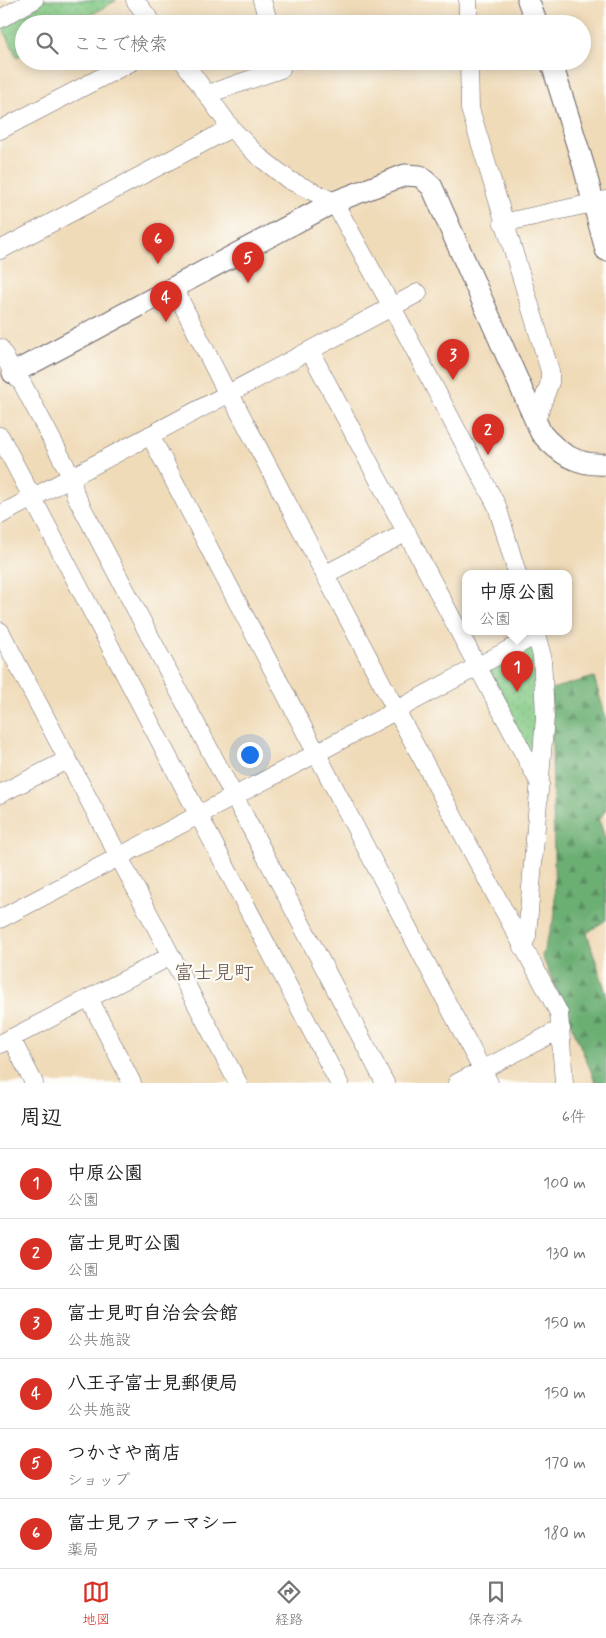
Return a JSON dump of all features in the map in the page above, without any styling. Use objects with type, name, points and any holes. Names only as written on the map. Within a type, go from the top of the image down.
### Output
[{"type":"street","points":[[0,19],[34,0]]},
{"type":"street","points":[[135,0],[147,15]]},
{"type":"street","points":[[262,0],[266,15]]},
{"type":"street","points":[[468,0],[468,15]]},
{"type":"street","points":[[528,0],[534,15]]},
{"type":"street","points":[[0,130],[116,70]]},
{"type":"street","points":[[189,70],[231,128],[258,155],[289,180],[334,202],[497,506],[516,570]]},
{"type":"street","points":[[208,94],[275,70]]},
{"type":"street","points":[[469,70],[470,108],[503,223],[550,371],[550,382],[535,423]]},
{"type":"street","points":[[554,70],[600,201],[606,250]]},
{"type":"street","points":[[0,250],[231,128]]},
{"type":"street","points":[[13,373],[334,202],[405,175],[420,176],[432,187],[498,332],[535,423],[555,450],[578,462],[593,465],[606,464]]},
{"type":"street","points":[[503,223],[600,201]]},
{"type":"street","points":[[174,288],[396,710],[558,1012],[561,1029],[564,1083]]},
{"type":"street","points":[[0,515],[418,293]]},
{"type":"street","points":[[0,348],[13,373],[22,383],[71,476],[75,494],[386,1083]]},
{"type":"street","points":[[310,351],[540,784]]},
{"type":"street","points":[[150,435],[485,1077]]},
{"type":"street","points":[[0,436],[339,1083]]},
{"type":"street","points":[[326,574],[407,532]]},
{"type":"street","points":[[0,631],[238,1083]]},
{"type":"street","points":[[0,919],[234,795],[316,754],[477,668],[532,635]]},
{"type":"street","points":[[522,947],[527,936],[546,717],[542,656],[536,635]]},
{"type":"street","points":[[0,794],[67,760]]},
{"type":"street","points":[[34,1083],[5,1041],[171,956]]},
{"type":"street","points":[[89,998],[132,1083]]},
{"type":"street","points":[[457,1083],[485,1077],[561,1029]]},
{"type":"green space","points":[[34,0],[117,0],[91,15],[15,15],[15,53],[0,22]]},
{"type":"green space","points":[[536,635],[540,784],[477,668]]},
{"type":"green space","points":[[594,677],[606,718],[606,809],[599,820],[606,840],[606,920],[587,933],[606,993],[606,1083],[596,1083],[542,956],[555,915],[551,689]]},
{"type":"place","name":"富士見ファーマシー","points":[[158,264]]},
{"type":"place","name":"つかさや商店","points":[[248,283]]},
{"type":"place","name":"八王子富士見郵便局","points":[[166,322]]},
{"type":"place","name":"富士見町自治会会館","points":[[453,380]]},
{"type":"place","name":"富士見町公園","points":[[488,455]]},
{"type":"place","name":"中原公園","points":[[517,692]]},
{"type":"district","name":"富士見町","points":[[214,972]]}]
